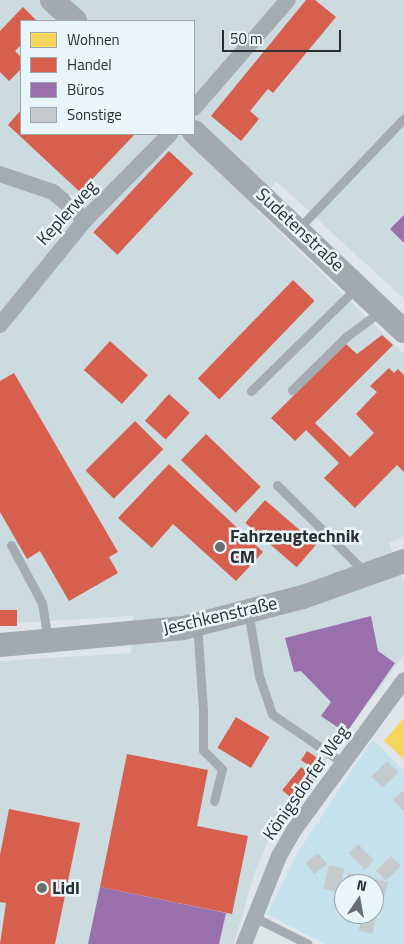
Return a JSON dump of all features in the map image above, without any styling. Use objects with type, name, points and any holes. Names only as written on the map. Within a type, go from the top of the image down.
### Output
[{"type":"street","points":[[52,0],[74,20]]},
{"type":"street","points":[[195,107],[288,0]]},
{"type":"street","name":"Sudetenstraße","points":[[195,133],[298,228],[404,331]]},
{"type":"street","name":"Keplerweg","points":[[0,324],[85,220],[169,135]]},
{"type":"street","points":[[0,174],[53,192],[85,220]]},
{"type":"street","name":"Jeschkenstraße","points":[[0,645],[48,642],[197,624],[304,597],[404,561]]},
{"type":"street","name":"Königsdorfer Weg","points":[[244,944],[254,917],[294,830],[404,680]]},
{"type":"lane","points":[[298,228],[404,118]]},
{"type":"lane","points":[[251,391],[358,286]]},
{"type":"lane","points":[[292,390],[347,336],[383,310]]},
{"type":"lane","points":[[277,485],[368,574]]},
{"type":"lane","points":[[11,545],[42,603],[48,642]]},
{"type":"lane","points":[[248,611],[259,676],[270,710],[343,763]]},
{"type":"lane","points":[[197,624],[204,710],[203,750],[222,769],[214,801]]},
{"type":"lane","points":[[254,917],[308,944]]},
{"type":"shaded area","points":[[0,0],[404,0],[404,299],[276,181],[257,210],[404,354],[404,536],[389,543],[404,581],[404,655],[270,837],[255,871],[234,944],[0,944],[0,661],[131,653],[133,616],[0,624]]},
{"type":"shaded area","points":[[373,739],[404,772],[404,944],[325,944],[267,914],[298,852]]},
{"type":"building: Wohnen","points":[[404,718],[404,759],[384,741]]},
{"type":"building: Handel","points":[[306,0],[315,0],[336,17],[273,93],[268,89],[250,111],[259,119],[241,141],[211,116]]},
{"type":"building: Handel","points":[[23,7],[36,20],[20,20],[20,46],[15,51],[20,56],[20,70],[9,81],[0,72],[0,31]]},
{"type":"building: Handel","points":[[20,111],[20,135],[134,135],[80,192],[8,125]]},
{"type":"building: Handel","points":[[169,151],[193,174],[117,255],[93,232]]},
{"type":"building: Handel","points":[[293,280],[315,301],[219,399],[198,379]]},
{"type":"building: Handel","points":[[382,335],[393,345],[315,423],[350,457],[374,433],[356,414],[377,392],[370,386],[389,368],[394,373],[398,369],[404,375],[404,472],[397,465],[355,508],[324,478],[339,463],[306,430],[295,441],[271,418],[346,344],[357,354]]},
{"type":"building: Handel","points":[[110,341],[148,375],[122,404],[84,370]]},
{"type":"building: Handel","points":[[14,373],[118,552],[109,557],[118,573],[69,601],[40,551],[27,559],[0,512],[0,381]]},
{"type":"building: Handel","points":[[169,394],[190,413],[166,439],[145,421]]},
{"type":"building: Handel","points":[[135,421],[163,449],[114,499],[86,470]]},
{"type":"building: Handel","points":[[206,434],[261,487],[236,513],[181,460]]},
{"type":"building: Handel","points":[[169,464],[263,552],[236,581],[173,524],[152,548],[118,518]]},
{"type":"building: Handel","points":[[265,500],[316,545],[297,567],[245,523]]},
{"type":"building: Handel","points":[[0,610],[17,610],[17,626],[0,626]]},
{"type":"building: Handel","points":[[236,717],[269,737],[251,768],[217,748]]},
{"type":"building: Handel","points":[[307,751],[324,762],[318,771],[301,760]]},
{"type":"building: Handel","points":[[127,754],[208,770],[197,826],[248,836],[232,914],[100,887]]},
{"type":"building: Handel","points":[[301,767],[317,780],[298,804],[282,790]]},
{"type":"building: Handel","points":[[9,809],[80,823],[55,944],[0,944],[6,903],[0,902],[0,855]]},
{"type":"building: Büros","points":[[404,215],[404,243],[390,229]]},
{"type":"building: Büros","points":[[371,616],[378,651],[395,663],[346,733],[321,716],[331,702],[301,671],[294,672],[285,638]]},
{"type":"building: Büros","points":[[100,887],[226,913],[219,944],[88,944]]},
{"type":"building: Sonstige","points":[[387,761],[398,772],[383,788],[371,777]]},
{"type":"building: Sonstige","points":[[404,790],[404,812],[393,800]]},
{"type":"building: Sonstige","points":[[358,844],[374,860],[365,869],[349,853]]},
{"type":"building: Sonstige","points":[[318,853],[327,864],[314,874],[306,863]]},
{"type":"building: Sonstige","points":[[391,856],[401,866],[386,881],[384,874],[379,874],[376,871]]},
{"type":"building: Sonstige","points":[[329,865],[345,869],[343,874],[334,874],[334,891],[323,888]]},
{"type":"building: Sonstige","points":[[384,881],[388,882],[384,897]]},
{"type":"building: Sonstige","points":[[360,924],[374,924],[372,934],[359,931]]},
{"type":"place","name":"Fahrzeugtechnik CM","points":[[220,547]]},
{"type":"place","name":"Lidl","points":[[42,888]]}]
